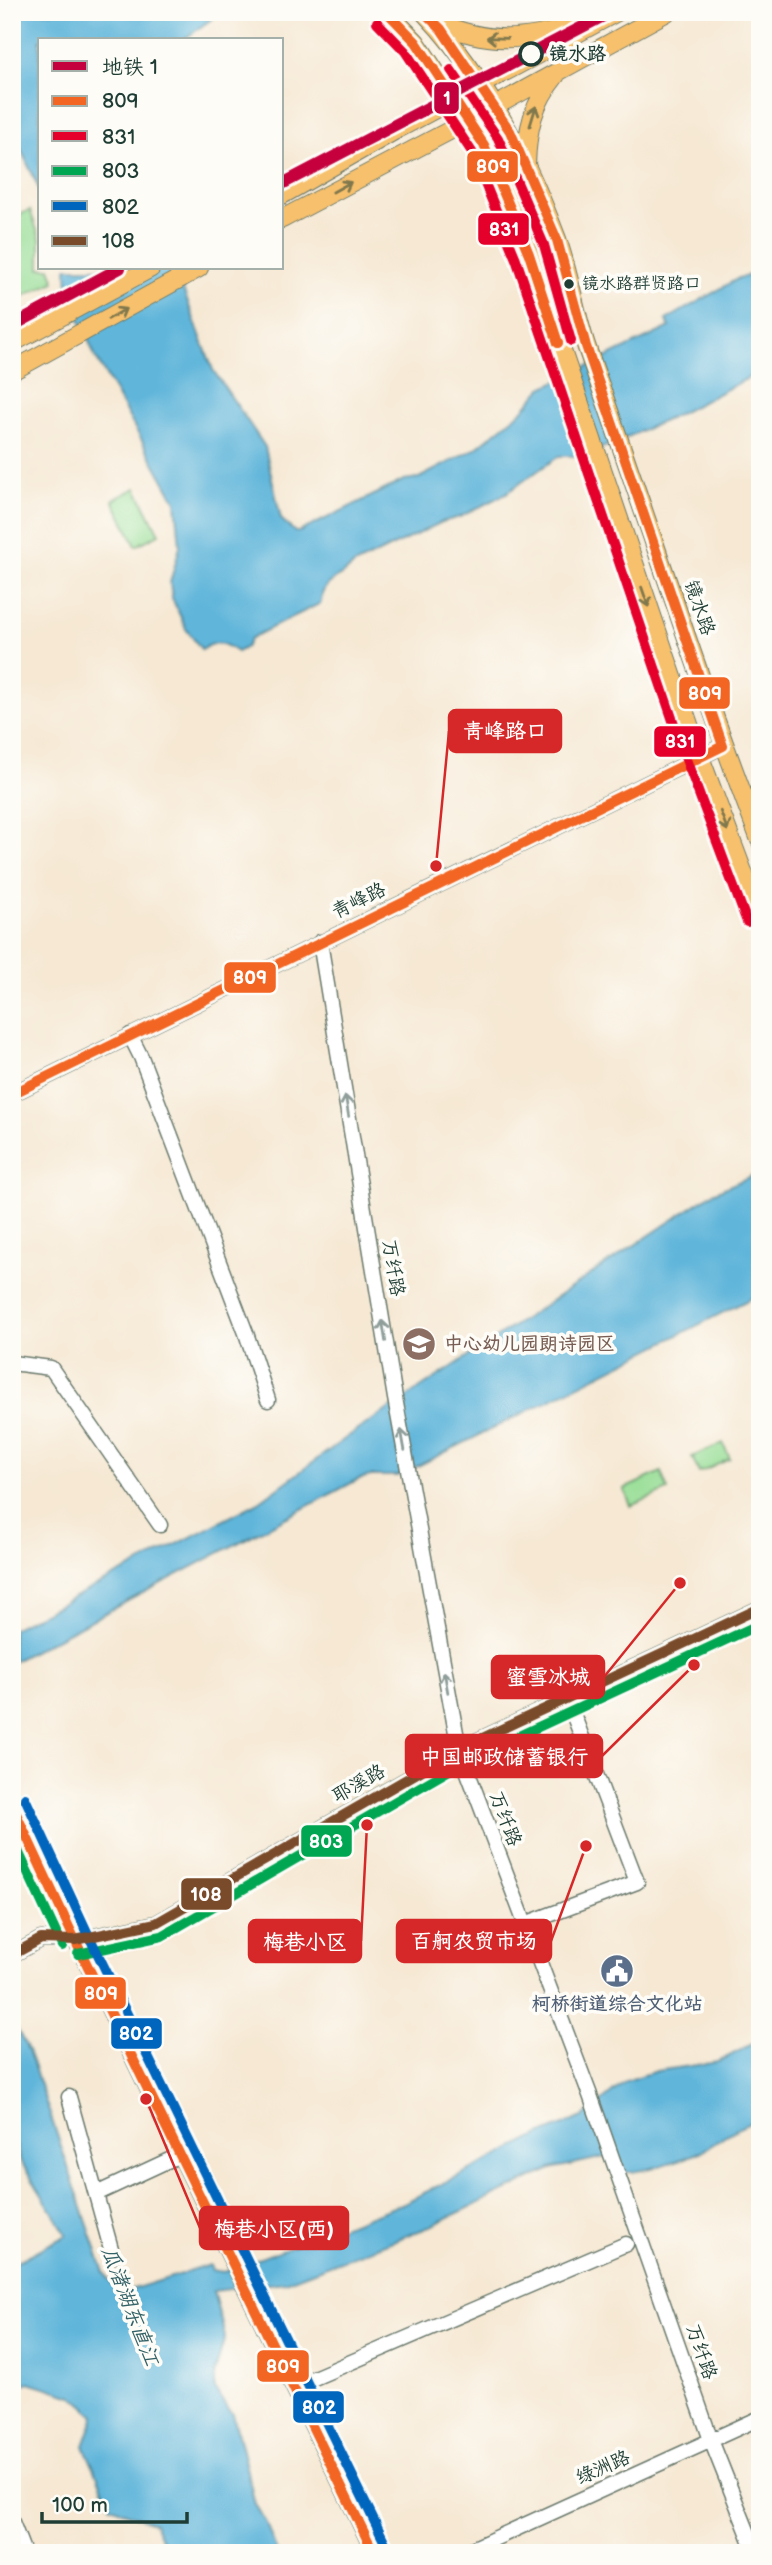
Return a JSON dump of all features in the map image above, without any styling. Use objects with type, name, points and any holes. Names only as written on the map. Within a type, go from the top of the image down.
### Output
[{"type":"main road","points":[[387,12],[416,43],[484,145],[529,254],[563,361],[700,757],[760,917]]},
{"type":"main road","points":[[284,218],[667,12]]},
{"type":"main road","points":[[284,194],[612,13]]},
{"type":"main road","points":[[428,17],[464,34],[499,40],[550,34],[612,13]]},
{"type":"main road","name":"镜水路","points":[[428,17],[510,131],[557,240],[586,346],[723,746],[760,840]]},
{"type":"main road","points":[[526,169],[532,114],[546,88],[560,71]]},
{"type":"main road","points":[[12,343],[147,270]]},
{"type":"main road","points":[[12,371],[195,270]]},
{"type":"street","name":"青峰路","points":[[12,1094],[723,746]]},
{"type":"street","points":[[12,928],[12,949]]},
{"type":"street","name":"万纤路","points":[[320,942],[395,1398],[459,1749],[590,2095],[711,2440],[756,2553]]},
{"type":"street","points":[[130,1035],[145,1067],[246,1333],[268,1400]]},
{"type":"street","points":[[12,1363],[51,1368],[160,1525]]},
{"type":"street","name":"耶溪路","points":[[12,1955],[41,1939],[75,1940],[156,1923],[459,1749],[760,1608]]},
{"type":"street","points":[[525,1924],[637,1882],[567,1698]]},
{"type":"street","points":[[12,1804],[75,1940],[374,2553]]},
{"type":"street","points":[[69,2097],[113,2256]]},
{"type":"street","points":[[96,2194],[180,2155]]},
{"type":"street","points":[[293,2387],[626,2244]]},
{"type":"street","name":"绿洲路","points":[[463,2553],[760,2418]]},
{"type":"street","points":[[12,2522],[24,2553]]},
{"type":"green space","points":[[30,210],[38,233],[38,270],[51,270],[55,282],[12,301],[12,218]]},
{"type":"green space","points":[[136,488],[159,534],[136,546],[113,500]]},
{"type":"green space","points":[[723,1443],[730,1459],[699,1473],[692,1457]]},
{"type":"green space","points":[[661,1472],[668,1490],[631,1506],[624,1489]]},
{"type":"water","points":[[12,12],[221,12],[186,38],[38,38],[38,187],[12,130]]},
{"type":"water","points":[[67,270],[176,270],[213,370],[265,447],[281,519],[295,532],[404,480],[419,478],[475,449],[522,411],[542,388],[670,327],[666,320],[739,278],[760,272],[760,372],[675,416],[584,456],[559,456],[505,494],[354,565],[328,585],[321,603],[251,638],[246,647],[237,652],[220,644],[212,644],[202,650],[186,629],[172,598],[170,583],[180,546],[176,502],[95,356],[68,290]]},
{"type":"water","points":[[760,1172],[760,1294],[398,1476],[359,1479],[12,1662],[12,1629],[259,1502],[350,1435],[713,1193]]},
{"type":"water","name":"瓜渚湖东直江","points":[[12,2020],[28,2050],[104,2272],[112,2285],[127,2291],[210,2265],[212,2270],[224,2272],[404,2203],[544,2133],[583,2117],[626,2081],[656,2071],[718,2062],[760,2040],[760,2120],[737,2129],[702,2151],[651,2168],[623,2172],[609,2156],[551,2169],[424,2229],[285,2282],[213,2291],[225,2336],[215,2373],[215,2389],[233,2414],[255,2504],[266,2523],[277,2553],[168,2553],[154,2523],[111,2506],[84,2446],[95,2415],[73,2396],[29,2382],[12,2389],[12,2264],[67,2235],[20,2160],[12,2132]]},
{"type":"metro line","name":"1","points":[[284,183],[611,12]]},
{"type":"metro line","name":"1","points":[[12,326],[116,270]]},
{"type":"transit line","name":"809","points":[[387,12],[416,42],[484,145],[529,254],[558,343]]},
{"type":"transit line","name":"809","points":[[12,1094],[723,746],[586,346],[557,240],[510,131],[441,29],[424,12]]},
{"type":"transit line","name":"831","points":[[377,22],[405,51],[472,152],[516,259],[687,762],[747,922]]},
{"type":"transit line","name":"831","points":[[451,70],[498,138],[544,245],[571,341]]},
{"type":"transit line","name":"108","points":[[12,1955],[41,1939],[75,1940],[156,1923],[459,1749],[760,1608]]},
{"type":"transit line","name":"803","points":[[78,1954],[162,1936],[465,1761],[760,1624]]},
{"type":"transit line","name":"802","points":[[25,1798],[88,1934],[387,2547]]},
{"type":"transit line","name":"809","points":[[12,1805],[75,1940],[374,2553]]},
{"type":"transit line","name":"803","points":[[12,1838],[62,1946]]},
{"type":"place","name":"镜水路","points":[[531,54]]},
{"type":"place","name":"镜水路群贤路口","points":[[569,284]]},
{"type":"place","name":"青峰路口","points":[[436,866]]},
{"type":"place","name":"中心幼儿园朗诗园区","points":[[419,1344]]},
{"type":"place","name":"蜜雪冰城","points":[[680,1583]]},
{"type":"place","name":"中国邮政储蓄银行","points":[[694,1665]]},
{"type":"place","name":"梅巷小区","points":[[367,1825]]},
{"type":"place","name":"百舸农贸市场","points":[[586,1846]]},
{"type":"place","name":"柯桥街道综合文化站","points":[[617,1971]]},
{"type":"place","name":"梅巷小区(西)","points":[[146,2099]]}]
